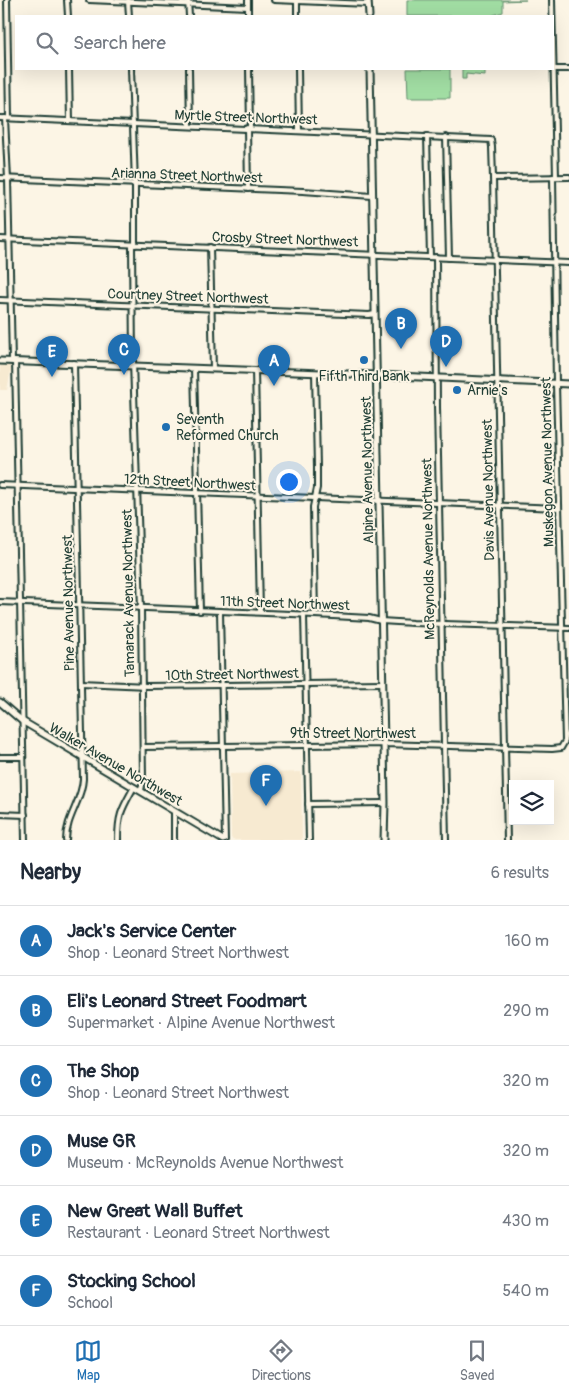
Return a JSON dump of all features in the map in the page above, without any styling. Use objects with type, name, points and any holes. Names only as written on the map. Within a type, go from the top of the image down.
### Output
[{"type":"main road","points":[[368,2],[369,15]]},
{"type":"main road","name":"Alpine Avenue Northwest","points":[[370,70],[383,683],[384,840]]},
{"type":"main road","points":[[0,360],[569,384]]},
{"type":"main road","name":"Walker Avenue Northwest","points":[[0,702],[22,721],[224,840]]},
{"type":"street","points":[[8,0],[8,179],[18,486],[25,840]]},
{"type":"street","points":[[67,0],[68,15]]},
{"type":"street","points":[[89,0],[248,7]]},
{"type":"street","points":[[188,0],[188,15]]},
{"type":"street","points":[[248,0],[248,15]]},
{"type":"street","points":[[274,0],[368,2]]},
{"type":"street","points":[[296,0],[297,15]]},
{"type":"street","name":"Muskegon Avenue Northwest","points":[[552,0],[552,15]]},
{"type":"street","points":[[128,1],[129,15]]},
{"type":"street","points":[[554,69],[569,69]]},
{"type":"street","name":"Muskegon Avenue Northwest","points":[[554,69],[554,262],[565,740],[563,746]]},
{"type":"street","points":[[69,70],[70,121]]},
{"type":"street","name":"Tamarack Avenue Northwest","points":[[131,70],[135,184],[134,366],[142,686],[143,780],[140,791]]},
{"type":"street","points":[[190,70],[190,126]]},
{"type":"street","points":[[248,189],[249,70]]},
{"type":"street","points":[[298,70],[299,130]]},
{"type":"street","name":"Myrtle Street Northwest","points":[[0,118],[491,140]]},
{"type":"street","points":[[427,136],[430,257]]},
{"type":"street","points":[[446,137],[449,258]]},
{"type":"street","name":"Davis Avenue Northwest","points":[[491,140],[507,840]]},
{"type":"street","points":[[493,178],[569,177]]},
{"type":"street","name":"Arianna Street Northwest","points":[[0,178],[303,191],[372,196]]},
{"type":"street","name":"Crosby Street Northwest","points":[[0,239],[569,263]]},
{"type":"street","points":[[210,247],[213,369]]},
{"type":"street","name":"McReynolds Avenue Northwest","points":[[436,257],[438,503],[446,840]]},
{"type":"street","name":"Courtney Street Northwest","points":[[0,300],[375,314]]},
{"type":"street","name":"Pine Avenue Northwest","points":[[66,840],[66,829],[83,787],[74,363]]},
{"type":"street","points":[[194,368],[200,611]]},
{"type":"street","points":[[255,370],[260,612]]},
{"type":"street","points":[[315,373],[317,467],[317,488],[313,507],[315,615]]},
{"type":"street","name":"12th Street Northwest","points":[[0,485],[559,508]]},
{"type":"street","name":"11th Street Northwest","points":[[0,602],[141,609],[260,612],[368,618],[381,621],[569,628]]},
{"type":"street","points":[[220,612],[224,840]]},
{"type":"street","points":[[304,615],[309,840]]},
{"type":"street","name":"10th Street Northwest","points":[[82,683],[142,686],[383,683]]},
{"type":"street","name":"9th Street Northwest","points":[[142,747],[384,744],[557,749],[563,746]]},
{"type":"street","points":[[0,757],[23,757]]},
{"type":"street","points":[[118,840],[119,816],[134,787]]},
{"type":"street","points":[[308,804],[385,803]]},
{"type":"street","points":[[174,811],[174,840]]},
{"type":"street","points":[[0,814],[25,815]]},
{"type":"shaded area","points":[[52,336],[59,336],[60,355],[52,356]]},
{"type":"shaded area","points":[[0,365],[12,365],[7,390],[0,390]]},
{"type":"shaded area","points":[[301,772],[302,840],[235,840],[231,838],[230,774]]},
{"type":"green space","points":[[407,0],[526,0],[503,1],[503,12],[493,15],[407,15]]},
{"type":"green space","points":[[407,70],[450,70],[450,98],[408,98]]},
{"type":"green space","points":[[462,70],[485,70],[485,76],[466,74],[466,79],[462,79]]},
{"type":"place","name":"Eli's Leonard Street Foodmart","points":[[401,349]]},
{"type":"place","name":"Fifth Third Bank","points":[[364,360]]},
{"type":"place","name":"Muse GR","points":[[446,367]]},
{"type":"place","name":"The Shop","points":[[124,375]]},
{"type":"place","name":"New Great Wall Buffet","points":[[52,377]]},
{"type":"place","name":"Jack's Service Center","points":[[274,386]]},
{"type":"place","name":"Arnie's","points":[[457,390]]},
{"type":"place","name":"Seventh Reformed Church","points":[[166,427]]},
{"type":"place","name":"Stocking School","points":[[266,806]]}]
